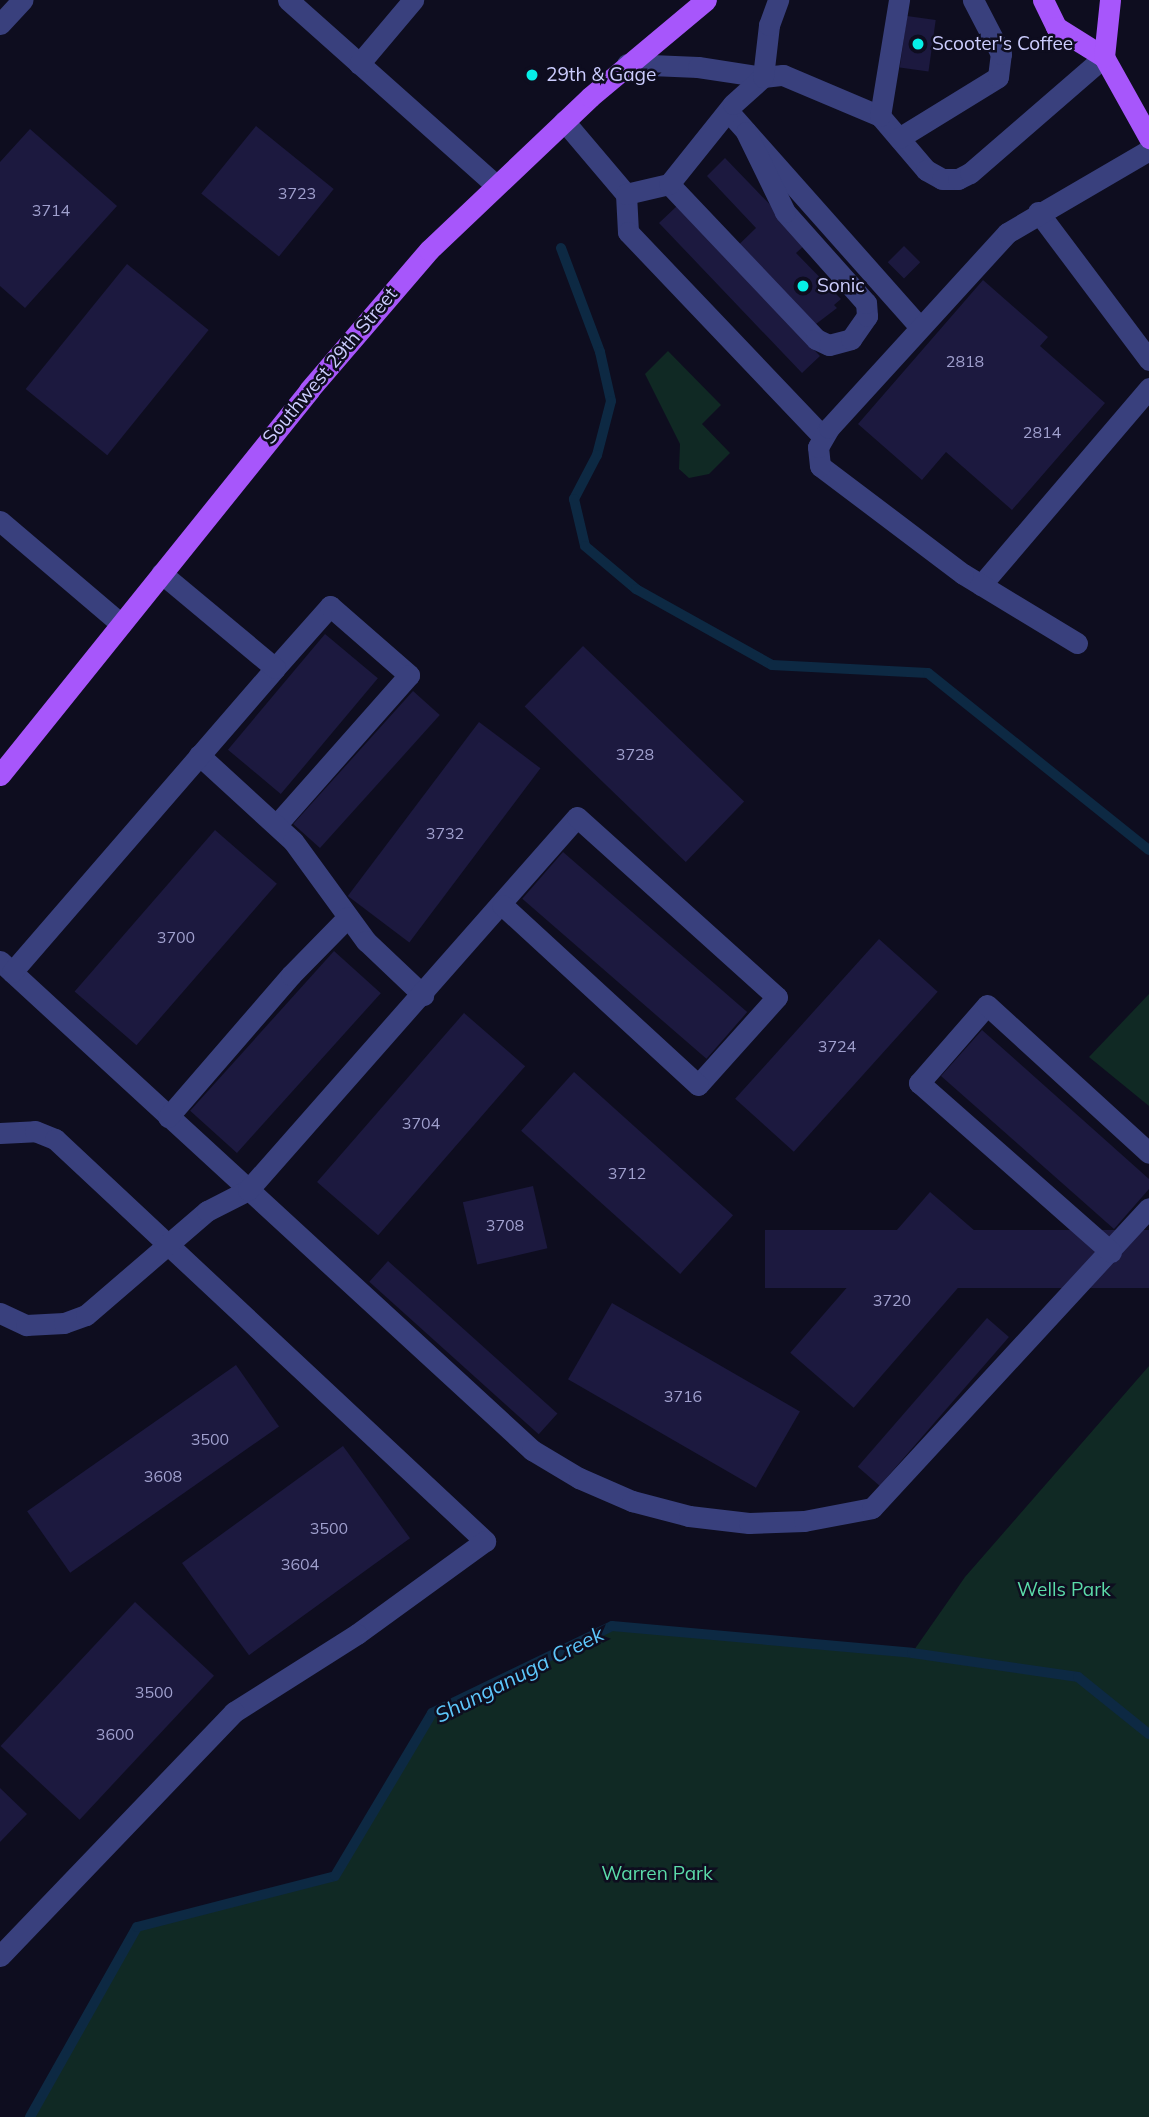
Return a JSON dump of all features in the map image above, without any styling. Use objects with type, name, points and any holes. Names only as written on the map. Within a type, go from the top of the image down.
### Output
[{"type":"main road","name":"Southwest 29th Street","points":[[0,775],[372,315],[496,185],[627,64],[706,0]]},
{"type":"main road","points":[[1043,0],[1056,27],[1104,57],[1149,138]]},
{"type":"main road","points":[[1104,57],[1110,0]]},
{"type":"street","points":[[0,24],[22,0]]},
{"type":"street","points":[[288,0],[496,185]]},
{"type":"street","points":[[359,64],[414,0]]},
{"type":"street","points":[[626,194],[669,184],[728,111],[763,77],[769,25],[778,0]]},
{"type":"street","points":[[880,116],[899,0]]},
{"type":"street","points":[[899,138],[998,77],[1001,54],[973,0]]},
{"type":"street","points":[[627,64],[698,67],[763,77],[783,75],[880,116],[926,170],[942,179],[958,179],[971,173],[1104,57]]},
{"type":"street","points":[[728,111],[920,327]]},
{"type":"street","points":[[564,121],[626,194],[628,232],[824,437]]},
{"type":"street","points":[[669,184],[816,339],[829,345],[851,339],[867,316],[866,303],[785,212],[746,132]]},
{"type":"street","points":[[1077,643],[981,585],[820,466],[818,447],[920,327],[1007,233],[1038,212],[1149,150]]},
{"type":"street","points":[[1038,212],[1149,360]]},
{"type":"street","points":[[981,585],[1149,388]]},
{"type":"street","points":[[0,521],[121,624]]},
{"type":"street","points":[[161,573],[275,668]]},
{"type":"street","points":[[277,824],[409,675],[330,606],[6,967],[532,1450],[579,1478],[632,1501],[689,1516],[749,1523],[804,1521],[872,1508],[1149,1208]]},
{"type":"street","points":[[199,755],[277,824],[348,917],[423,995]]},
{"type":"street","points":[[0,1313],[26,1325],[64,1323],[86,1315],[171,1247],[207,1211],[248,1190],[423,995],[577,817],[777,997],[698,1085],[502,905]]},
{"type":"street","points":[[168,1117],[291,975],[348,917]]},
{"type":"street","points":[[1111,1252],[919,1083],[988,1005],[1149,1153]]},
{"type":"street","points":[[0,1133],[34,1131],[55,1139],[485,1541],[357,1633],[234,1712],[0,1956]]},
{"type":"green space","points":[[668,351],[721,405],[702,424],[730,453],[709,474],[689,478],[679,469],[680,444],[645,374]]},
{"type":"green space","points":[[1149,994],[1149,1106],[1089,1057]]},
{"type":"green space","name":"Warren Park","points":[[1149,1366],[1149,2117],[30,2117],[137,1927],[335,1876],[432,1713],[612,1626],[912,1653],[965,1577]]},
{"type":"building","name":"Scooter's Coffee","points":[[907,16],[936,20],[928,72],[900,67]]},
{"type":"building","points":[[256,126],[334,189],[279,257],[201,194]]},
{"type":"building","points":[[30,129],[117,206],[25,308],[0,286],[0,162]]},
{"type":"building","points":[[725,158],[807,243],[796,253],[841,299],[834,305],[837,308],[816,324],[752,285],[820,356],[802,373],[659,223],[677,206],[726,257],[756,228],[707,176]]},
{"type":"building","points":[[904,246],[920,262],[904,279],[888,262]]},
{"type":"building","points":[[127,264],[209,330],[107,455],[26,389]]},
{"type":"building","points":[[983,280],[1048,337],[1040,346],[1105,403],[1012,510],[946,452],[922,480],[858,424]]},
{"type":"building","points":[[325,634],[378,678],[281,794],[228,750]]},
{"type":"building","points":[[583,646],[744,802],[686,862],[525,706]]},
{"type":"building","points":[[413,691],[440,715],[320,848],[293,824]]},
{"type":"building","points":[[479,722],[540,768],[409,942],[348,896]]},
{"type":"building","points":[[215,830],[277,884],[136,1045],[75,992]]},
{"type":"building","points":[[563,852],[747,1012],[706,1059],[522,899]]},
{"type":"building","points":[[879,939],[938,992],[794,1152],[735,1099]]},
{"type":"building","points":[[334,951],[381,993],[237,1153],[190,1111]]},
{"type":"building","points":[[464,1013],[525,1066],[378,1235],[317,1182]]},
{"type":"building","points":[[982,1030],[1149,1179],[1149,1189],[1114,1229],[941,1076]]},
{"type":"building","points":[[574,1072],[733,1215],[680,1274],[521,1131]]},
{"type":"building","points":[[533,1186],[547,1248],[477,1265],[463,1202]]},
{"type":"building","points":[[930,1192],[993,1247],[854,1408],[790,1353]]},
{"type":"building","points":[[765,1230],[1149,1230],[1149,1288],[765,1288]]},
{"type":"building","points":[[388,1261],[557,1414],[539,1434],[369,1282]]},
{"type":"building","points":[[612,1303],[800,1412],[756,1488],[568,1379]]},
{"type":"building","points":[[987,1318],[1009,1337],[880,1486],[858,1467]]},
{"type":"building","points":[[236,1365],[279,1426],[70,1573],[27,1511]]},
{"type":"building","points":[[343,1446],[410,1538],[249,1655],[182,1563]]},
{"type":"building","points":[[135,1602],[214,1676],[80,1820],[1,1746]]},
{"type":"building","points":[[0,1788],[27,1814],[0,1842]]},
{"type":"waterway","points":[[561,248],[600,352],[611,401],[597,455],[574,499],[585,546],[636,589],[772,665],[928,673],[1149,850]]},
{"type":"waterway","name":"Shunganuga Creek","points":[[30,2117],[137,1927],[335,1876],[432,1713],[612,1626],[912,1653],[1078,1677],[1149,1734]]},
{"type":"place","name":"Scooter's Coffee","points":[[918,44]]},
{"type":"place","name":"29th & Gage","points":[[532,75]]},
{"type":"place","name":"Sonic","points":[[803,286]]},
{"type":"park label","name":"Wells Park","points":[[1064,1590]]}]
